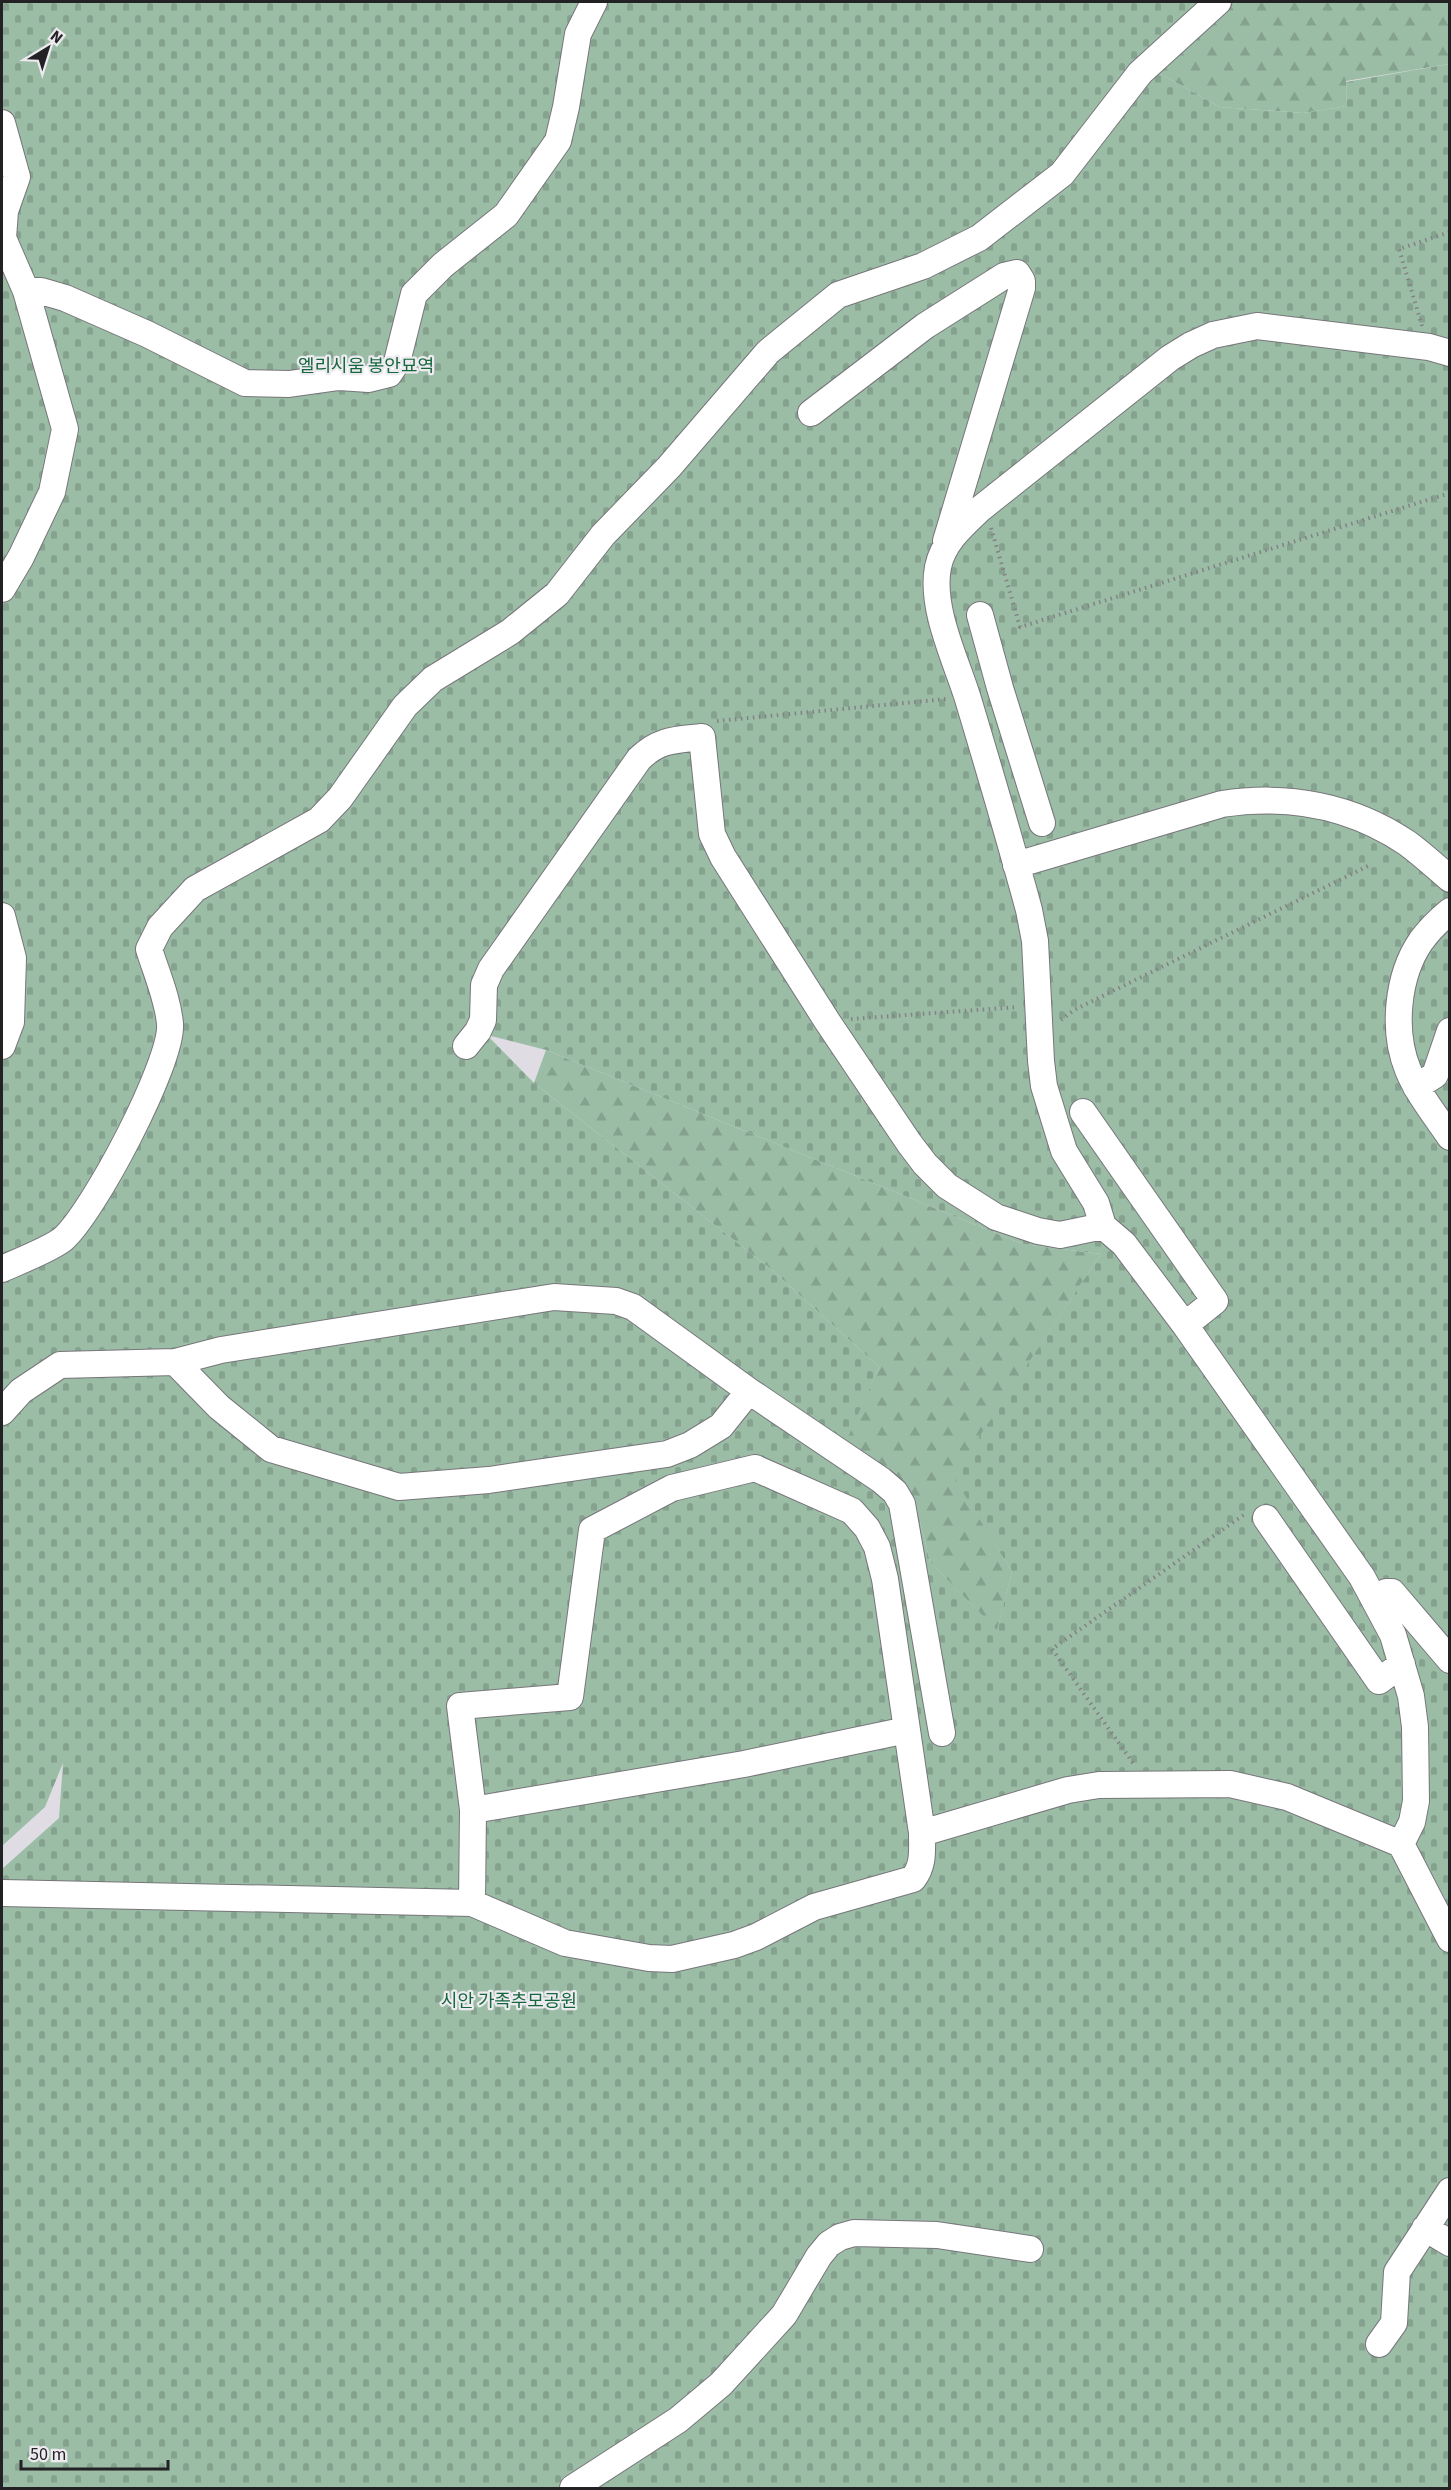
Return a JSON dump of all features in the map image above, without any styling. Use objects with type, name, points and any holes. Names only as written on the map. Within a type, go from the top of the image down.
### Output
[{"type":"lane","points":[[26,291],[41,291],[65,298],[147,334],[245,383],[289,384],[339,377],[369,379],[389,374],[397,362],[414,294],[442,265],[506,215],[558,141],[567,107],[578,34],[594,2]]},
{"type":"lane","points":[[2,1269],[63,1239],[96,1197],[157,1079],[165,1056],[170,1025],[149,948],[160,927],[195,889],[319,820],[340,798],[405,706],[433,679],[510,632],[557,594],[603,535],[669,467],[768,352],[838,295],[923,266],[979,238],[1062,174],[1140,73],[1218,2]]},
{"type":"lane","points":[[2,123],[17,177],[5,211],[3,238],[26,291],[65,429],[52,492],[21,557],[2,589]]},
{"type":"lane","points":[[811,413],[925,326],[1004,276],[1017,273],[1022,281],[1022,288],[938,567],[937,598],[1017,865],[1035,941],[1039,1038],[1044,1086],[1064,1151],[1096,1203],[1103,1226],[1124,1244],[1185,1325],[1362,1577],[1393,1635],[1411,1696],[1415,1726],[1416,1801],[1412,1822],[1401,1844]]},
{"type":"lane","points":[[943,552],[953,536],[980,509],[1170,358],[1213,334],[1257,326],[1439,350]]},
{"type":"lane","points":[[981,615],[1000,688],[1042,823]]},
{"type":"lane","points":[[968,697],[1000,688]]},
{"type":"lane","points":[[466,1046],[478,1031],[483,1020],[484,986],[491,969],[639,759],[650,747],[663,742],[702,737],[712,834],[723,857],[827,1021],[925,1164],[947,1186],[996,1217],[1038,1231],[1060,1235],[1103,1226]]},
{"type":"lane","points":[[1017,865],[1222,804],[1276,799],[1310,803],[1340,810],[1365,820],[1409,845],[1449,879]]},
{"type":"lane","points":[[1449,911],[1421,941],[1404,977],[1399,1023],[1401,1048],[1416,1087],[1449,1137]]},
{"type":"lane","points":[[2,916],[13,958],[11,1022],[2,1046]]},
{"type":"lane","points":[[1416,1087],[1435,1075],[1449,1032]]},
{"type":"lane","points":[[1083,1112],[1215,1301],[1185,1325]]},
{"type":"lane","points":[[2,1412],[21,1391],[60,1365],[175,1362],[221,1350],[554,1297],[616,1301],[633,1307],[895,1492],[902,1504],[942,1733]]},
{"type":"lane","points":[[175,1362],[219,1407],[271,1449],[399,1487],[489,1480],[667,1454],[690,1445],[721,1426],[749,1391]]},
{"type":"lane","points":[[2,1893],[472,1903],[565,1943],[649,1958],[672,1959],[734,1945],[756,1937],[814,1907],[913,1879],[919,1872],[923,1860],[922,1833],[885,1579],[877,1547],[867,1528],[852,1510],[755,1468],[672,1488],[592,1530],[570,1697],[460,1706],[472,1809],[472,1903]]},
{"type":"lane","points":[[1255,1515],[1379,1681],[1402,1664]]},
{"type":"lane","points":[[1374,1599],[1386,1592],[1392,1592],[1449,1660]]},
{"type":"lane","points":[[472,1809],[744,1764],[907,1730]]},
{"type":"lane","points":[[922,1833],[1068,1790],[1099,1785],[1230,1784],[1259,1789],[1287,1797],[1401,1844],[1447,1927]]},
{"type":"lane","points":[[1379,2344],[1394,2323],[1397,2272],[1449,2191]]},
{"type":"lane","points":[[1425,2228],[1449,2243]]},
{"type":"lane","points":[[573,2488],[678,2420],[721,2384],[784,2315],[819,2256],[829,2244],[840,2237],[854,2233],[937,2235],[1030,2250]]},
{"type":"path","points":[[1439,350],[1399,249],[1449,232]]},
{"type":"path","points":[[980,509],[994,534],[1020,627],[1449,493]]},
{"type":"path","points":[[702,737],[701,723],[968,697]]},
{"type":"path","points":[[1039,1038],[1074,1010],[1368,866]]},
{"type":"path","points":[[827,1021],[1038,1006]]},
{"type":"path","points":[[1148,1784],[1052,1648],[1255,1515]]},
{"type":"green space","name":"시안 가족추모공원","points":[[2,2],[1237,2],[1155,71],[1220,107],[1303,113],[1347,106],[1346,82],[1449,64],[1449,2488],[2,2488],[2,1869],[59,1818],[63,1763],[45,1807],[2,1846]],"holes":[[[487,1035],[546,1050],[1023,1244],[1101,1254],[953,1476],[1012,1572],[997,1630],[930,1562],[914,1497],[844,1446],[879,1367],[772,1270],[534,1083]]]},
{"type":"green space","points":[[1237,2],[1449,2],[1449,64],[1346,81],[1347,106],[1303,113],[1220,107],[1155,71]]},
{"type":"green space","points":[[546,1050],[1023,1244],[1101,1254],[954,1476],[1012,1572],[997,1631],[930,1562],[914,1497],[843,1446],[879,1367],[772,1270],[534,1083]]},
{"type":"park label","name":"엘리시움 봉안묘역","points":[[366,366]]}]
